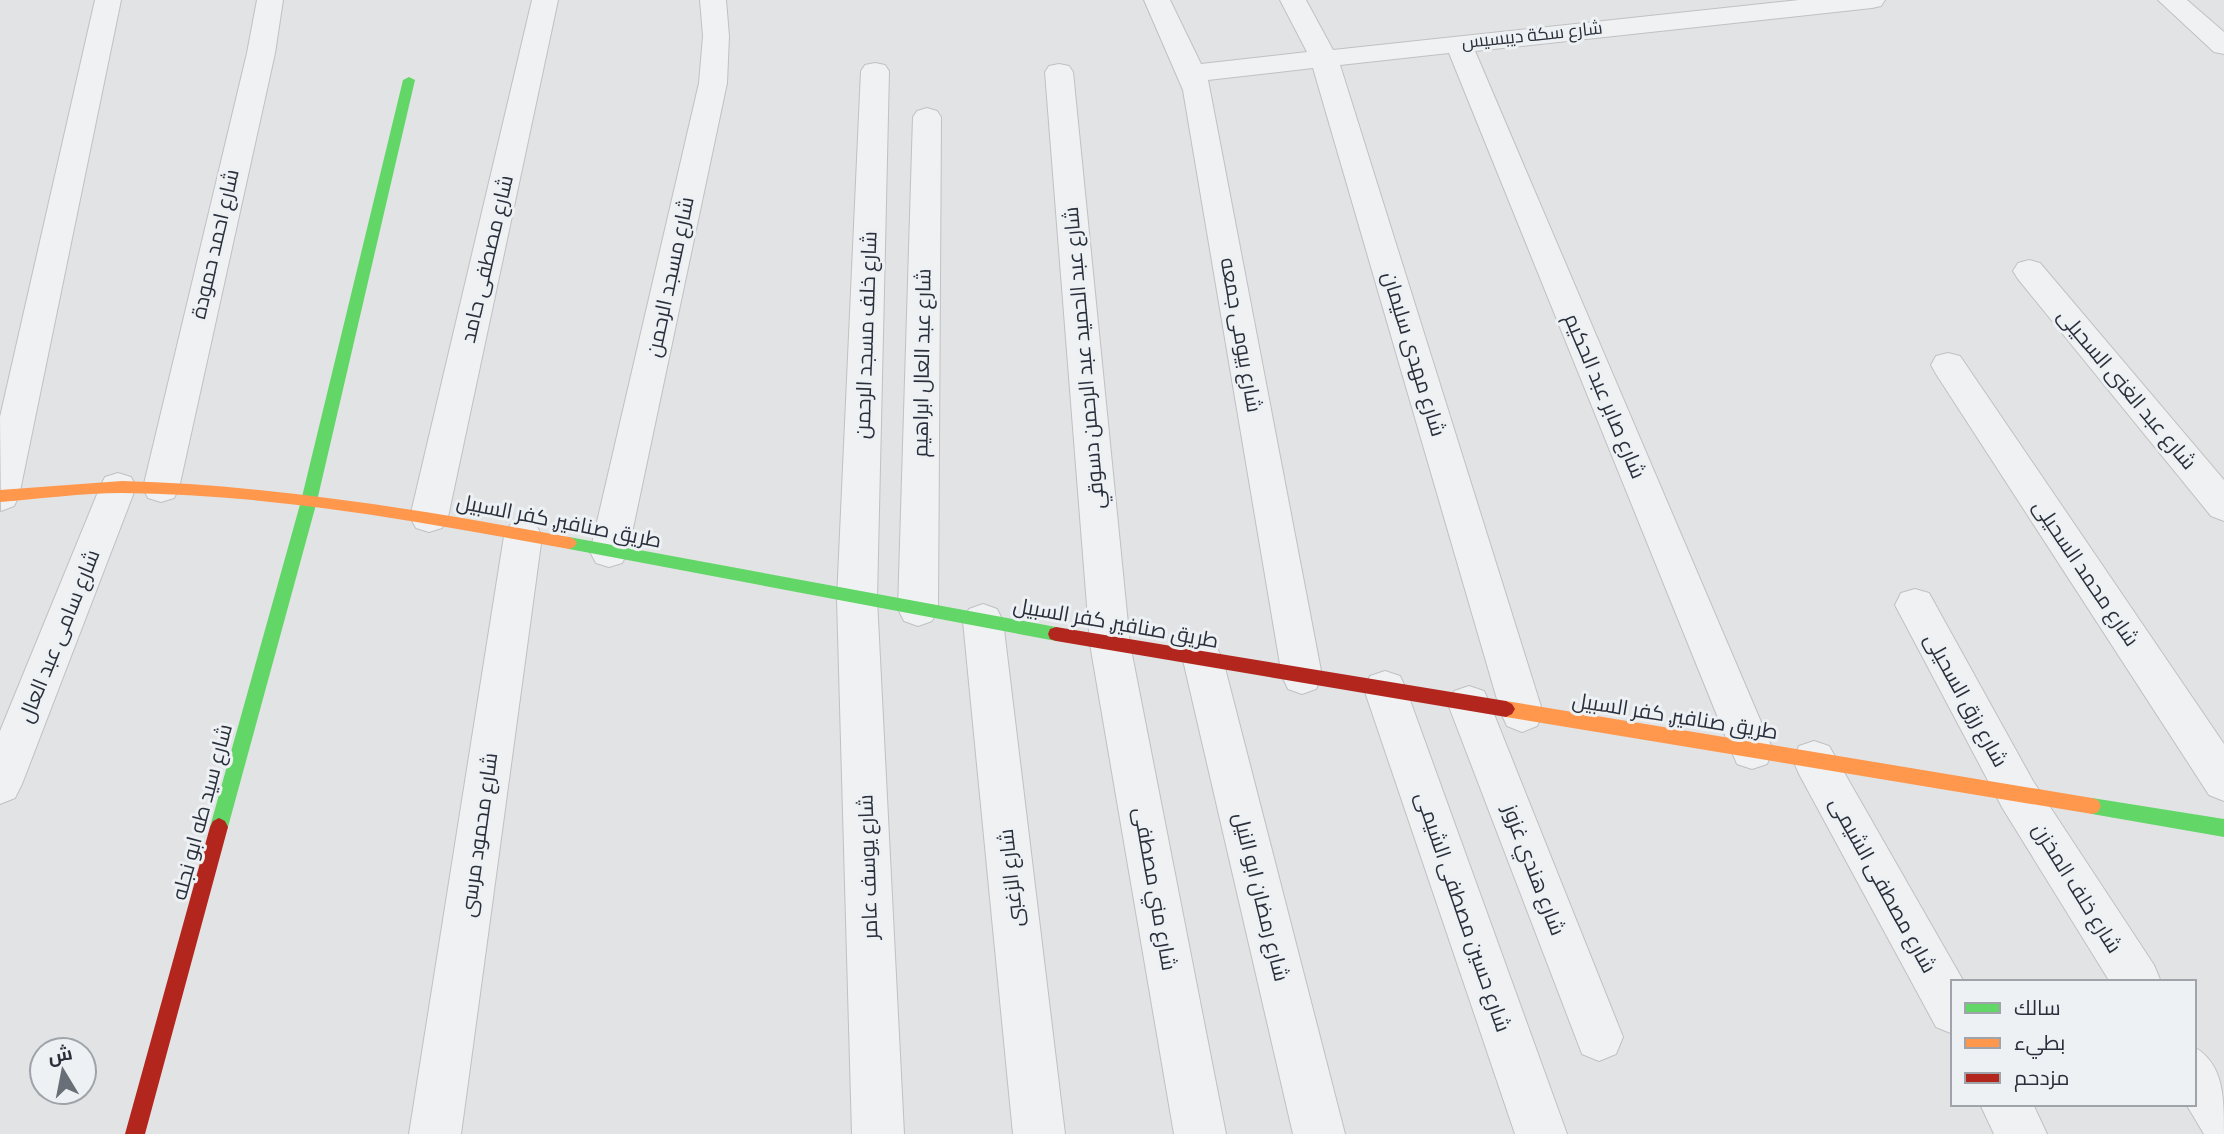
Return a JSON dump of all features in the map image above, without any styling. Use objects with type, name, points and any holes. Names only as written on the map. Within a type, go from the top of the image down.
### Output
[{"type":"street","points":[[1,496],[82,110],[108,0]]},
{"type":"street","name":"شارع احمد حمودة","points":[[161,488],[261,53],[270,0]]},
{"type":"street","name":"شارع مصطفى حامد","points":[[429,517],[545,0]]},
{"type":"street","name":"شارع مسجد الرحمن","points":[[610,552],[713,83],[716,36],[713,0]]},
{"type":"street","name":"شارع بيومى جمعه","points":[[1157,0],[1192,73],[1302,676]]},
{"type":"street","name":"شارع مهدى سليمان","points":[[1293,0],[1324,58],[1522,713]]},
{"type":"street","name":"شارع سكة ديبسيس","points":[[1192,73],[1458,42],[1872,0]]},
{"type":"street","points":[[2171,0],[2224,46]]},
{"type":"street","name":"شارع صابر عبد الحكيم","points":[[1458,42],[1752,750]]},
{"type":"street","name":"شارع خلف مسجد الرحمن","points":[[857,599],[876,71]]},
{"type":"street","name":"شارع عبد الحميد عبد الرحمن دسوقي","points":[[1059,72],[1110,644]]},
{"type":"street","points":[[309,501],[409,80]]},
{"type":"street","name":"شارع عبد العال ابراهيم","points":[[918,609],[927,117]]},
{"type":"street","name":"شارع عبد الغنى السحيلى","points":[[2029,271],[2224,506]]},
{"type":"street","name":"شارع محمد السحيلى","points":[[1948,365],[2224,781]]},
{"type":"street","name":"طريق صنافير, كفر السبيل","points":[[1,496],[118,487],[161,488],[250,493],[429,517],[857,599],[1110,644],[2224,828]]},
{"type":"street","name":"شارع سامى عبد العال","points":[[0,784],[118,487]]},
{"type":"street","name":"شارع سيد طه ابو نجله","points":[[135,1134],[309,501]]},
{"type":"street","name":"شارع محمود مرسى","points":[[435,1134],[523,536]]},
{"type":"street","name":"شارع يوسف عامر","points":[[857,599],[878,1134]]},
{"type":"street","name":"شارع رزق السحيلى","points":[[1915,605],[2018,795]]},
{"type":"street","name":"شارع الزغبى","points":[[983,621],[1039,1134]]},
{"type":"street","name":"شارع مني مصطفى","points":[[1110,644],[1200,1134]]},
{"type":"street","name":"شارع رمضان ابو النيل","points":[[1203,660],[1319,1134]]},
{"type":"street","name":"شارع حسين مصطفى الشيمى","points":[[1385,690],[1541,1134]]},
{"type":"street","name":"شارع هندي غزوز","points":[[1469,704],[1599,1037]]},
{"type":"street","name":"شارع مصطفى الشيمى","points":[[1814,760],[1951,1006]]},
{"type":"street","name":"شارع خلف المخزن","points":[[2018,795],[2136,980]]},
{"type":"street","points":[[2196,1075],[2224,1119]]},
{"type":"street","points":[[2006,1106],[2021,1134]]},
{"type":"traffic: fast","points":[[219,827],[309,501],[409,80]]},
{"type":"traffic: fast","points":[[569,543],[1056,634]]},
{"type":"traffic: fast","points":[[2092,806],[2224,828]]},
{"type":"traffic: slow","points":[[0,496],[122,487],[235,492],[347,505],[569,543]]},
{"type":"traffic: slow","points":[[1506,709],[2092,806]]},
{"type":"traffic: jam","points":[[1056,634],[1506,709]]},
{"type":"traffic: jam","points":[[135,1134],[219,827]]}]
